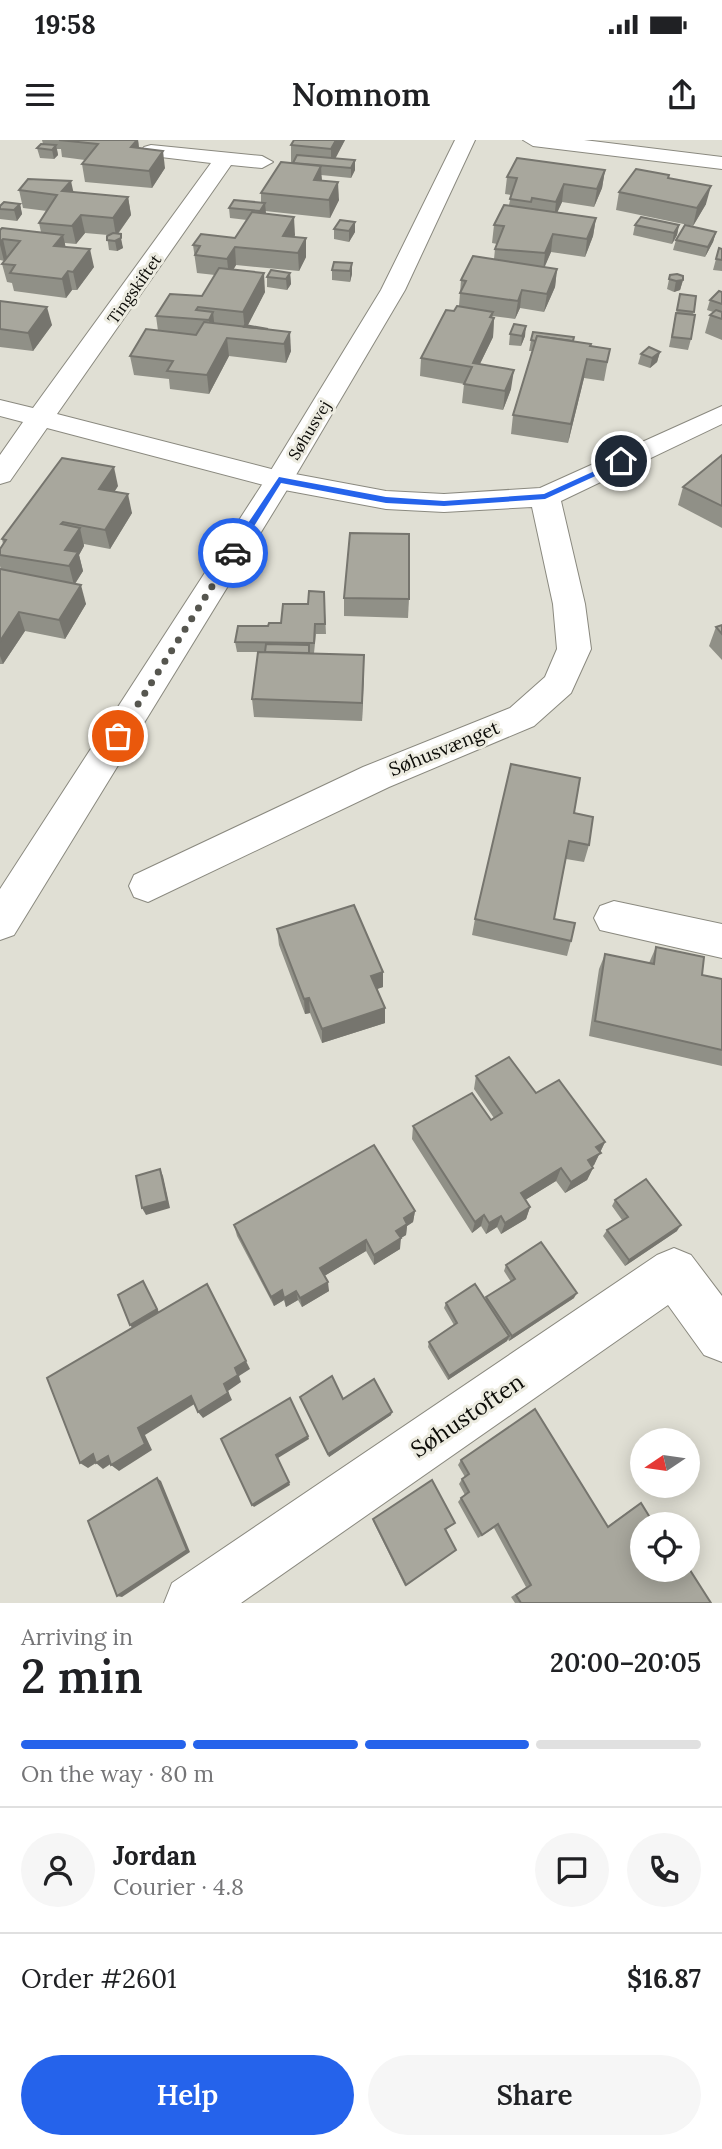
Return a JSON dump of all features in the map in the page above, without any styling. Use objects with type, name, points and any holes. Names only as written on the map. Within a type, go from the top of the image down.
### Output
[{"type":"street","name":"Søhusvej","points":[[0,923],[279,480],[393,290],[465,140]]},
{"type":"street","points":[[533,140],[571,147],[722,163]]},
{"type":"street","points":[[151,151],[261,162]]},
{"type":"street","name":"Tingskiftet","points":[[0,475],[43,419],[225,159]]},
{"type":"street","points":[[0,408],[279,480],[386,500],[444,503],[545,497],[722,414]]},
{"type":"street","name":"Søhusvænget","points":[[148,886],[376,777],[522,717],[559,684],[574,649],[569,604],[545,497]]},
{"type":"street","points":[[614,918],[722,941]]},
{"type":"street","name":"Søhustoften","points":[[192,1603],[674,1272],[722,1337]]},
{"type":"building","points":[[59,140],[137,140],[131,147],[163,151],[149,171],[82,164],[98,144]]},
{"type":"building","points":[[294,140],[336,140],[331,149],[291,145]]},
{"type":"building","points":[[41,144],[56,145],[52,150],[37,148]]},
{"type":"building","points":[[297,155],[355,160],[351,168],[293,163]]},
{"type":"building","points":[[517,158],[605,170],[597,189],[564,184],[556,202],[532,198],[531,202],[510,199],[517,178],[507,177]]},
{"type":"building","points":[[281,162],[321,166],[314,180],[338,182],[329,200],[261,193]]},
{"type":"building","points":[[636,169],[711,186],[697,208],[619,192]]},
{"type":"building","points":[[28,179],[71,181],[62,191],[128,197],[113,218],[81,215],[72,226],[39,223],[57,195],[19,190]]},
{"type":"building","points":[[234,200],[265,203],[260,211],[229,208]]},
{"type":"building","points":[[4,202],[20,204],[14,210],[0,209]]},
{"type":"building","points":[[504,205],[596,218],[587,239],[553,234],[545,253],[495,249],[504,226],[494,225]]},
{"type":"building","points":[[252,212],[294,217],[283,236],[306,238],[298,253],[235,247],[227,259],[195,255],[200,246],[193,245],[201,234],[235,238]]},
{"type":"building","points":[[641,217],[679,225],[674,233],[635,225]]},
{"type":"building","points":[[340,220],[355,222],[349,231],[334,229]]},
{"type":"building","points":[[685,225],[716,232],[708,247],[676,240]]},
{"type":"building","points":[[2,228],[63,235],[54,246],[90,249],[73,272],[68,271],[62,279],[10,273],[15,265],[2,264],[20,241],[3,239],[0,242]]},
{"type":"building","points":[[113,233],[121,234],[121,238],[115,241],[107,240],[107,236]]},
{"type":"building","points":[[719,248],[722,249],[722,260],[716,259]]},
{"type":"building","points":[[473,256],[557,269],[547,294],[522,290],[518,301],[460,293],[466,281],[461,280]]},
{"type":"building","points":[[334,262],[352,263],[350,271],[332,270]]},
{"type":"building","points":[[219,268],[264,273],[243,312],[198,307],[196,310],[213,312],[209,320],[156,316],[170,294],[202,296]]},
{"type":"building","points":[[271,270],[290,273],[286,279],[267,277]]},
{"type":"building","points":[[670,275],[683,276],[683,280],[669,279]]},
{"type":"building","points":[[719,291],[722,292],[722,304],[710,300]]},
{"type":"building","points":[[680,294],[696,296],[694,312],[677,310]]},
{"type":"building","points":[[0,301],[47,307],[28,333],[0,329]]},
{"type":"building","points":[[457,306],[493,312],[490,317],[494,318],[473,363],[514,370],[505,391],[464,384],[472,367],[421,358],[446,310],[454,311]]},
{"type":"building","points":[[716,310],[722,312],[722,319],[710,315]]},
{"type":"building","points":[[676,313],[695,315],[691,339],[672,337]]},
{"type":"building","points":[[204,322],[290,332],[284,344],[227,338],[207,375],[167,371],[173,361],[130,356],[146,329],[196,335]]},
{"type":"building","points":[[514,324],[526,326],[522,336],[510,334]]},
{"type":"building","points":[[533,332],[574,337],[573,341],[537,336],[536,341],[531,340]]},
{"type":"building","points":[[537,336],[610,349],[607,362],[587,359],[571,424],[513,415]]},
{"type":"building","points":[[649,347],[660,352],[652,358],[641,354]]},
{"type":"building","points":[[722,455],[722,506],[683,487]]},
{"type":"building","points":[[62,458],[114,467],[99,489],[128,494],[105,530],[63,522],[61,524],[80,528],[65,550],[78,552],[69,566],[0,555],[0,549],[6,540],[2,539]]},
{"type":"building","points":[[350,533],[409,534],[409,599],[344,598]]},
{"type":"building","points":[[0,569],[81,585],[59,620],[19,612],[0,641]]},
{"type":"building","points":[[309,591],[324,592],[325,624],[315,624],[314,643],[235,642],[238,626],[281,623],[283,604],[308,604]]},
{"type":"building","points":[[266,644],[309,645],[309,653],[265,652]]},
{"type":"building","points":[[258,652],[364,655],[362,703],[252,699]]},
{"type":"building","points":[[511,764],[580,778],[574,813],[593,817],[589,845],[569,841],[554,919],[575,923],[571,941],[475,919]]},
{"type":"building","points":[[354,905],[383,972],[371,976],[385,1008],[322,1029],[309,998],[304,999],[277,929]]},
{"type":"building","points":[[656,947],[704,957],[702,975],[722,979],[722,1050],[595,1021],[605,954],[654,964]]},
{"type":"building","points":[[509,1057],[536,1093],[559,1080],[605,1142],[596,1147],[601,1153],[588,1160],[593,1168],[571,1182],[561,1168],[521,1193],[530,1207],[505,1223],[501,1216],[489,1223],[484,1215],[475,1222],[413,1126],[472,1093],[491,1120],[502,1113],[476,1076]]},
{"type":"building","points":[[374,1145],[415,1211],[404,1218],[407,1224],[396,1231],[401,1238],[374,1255],[366,1240],[320,1268],[328,1282],[300,1298],[296,1291],[284,1298],[282,1290],[271,1297],[234,1225]]},
{"type":"building","points":[[160,1169],[167,1201],[142,1208],[136,1176]]},
{"type":"building","points":[[646,1179],[681,1225],[629,1260],[607,1230],[628,1217],[615,1200]]},
{"type":"building","points":[[541,1242],[577,1293],[512,1336],[486,1297],[515,1279],[506,1265]]},
{"type":"building","points":[[143,1281],[157,1309],[130,1325],[118,1295]]},
{"type":"building","points":[[207,1284],[246,1361],[235,1368],[238,1375],[224,1384],[228,1393],[198,1412],[191,1396],[138,1428],[145,1444],[111,1465],[108,1456],[96,1463],[93,1454],[80,1463],[47,1378]]},
{"type":"building","points":[[475,1284],[509,1336],[449,1376],[429,1342],[457,1323],[446,1303]]},
{"type":"building","points":[[332,1376],[343,1399],[374,1379],[392,1412],[328,1454],[300,1397]]},
{"type":"building","points":[[290,1398],[308,1436],[276,1455],[289,1482],[252,1505],[221,1439]]},
{"type":"building","points":[[535,1409],[608,1527],[641,1503],[647,1512],[630,1512],[630,1582],[698,1582],[711,1603],[521,1603],[516,1595],[531,1585],[498,1524],[482,1535],[461,1498],[469,1492],[462,1479],[469,1474],[461,1460]]},
{"type":"building","points":[[157,1478],[187,1550],[117,1596],[88,1521]]},
{"type":"building","points":[[432,1480],[455,1523],[445,1529],[456,1550],[406,1585],[373,1519]]},
{"type":"way so far","points":[[118,736],[233,553]]},
{"type":"route","points":[[233,553],[279,480],[386,500],[444,503],[545,497],[621,461]]}]
